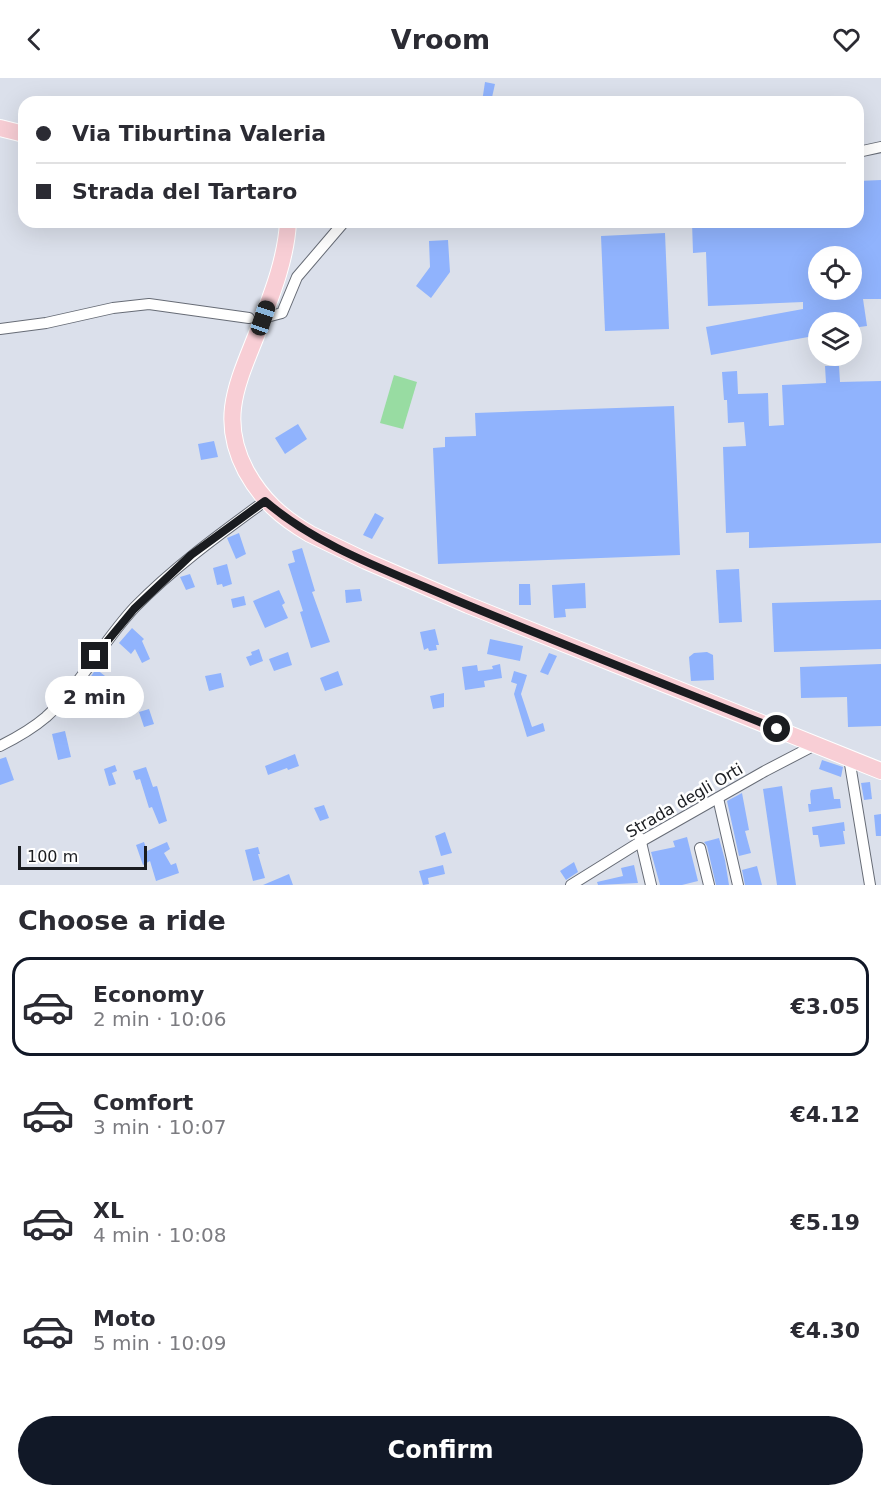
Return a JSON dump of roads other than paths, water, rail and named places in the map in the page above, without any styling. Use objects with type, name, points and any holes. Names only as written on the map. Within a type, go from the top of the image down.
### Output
[{"type":"main road","points":[[0,128],[18,132]]},
{"type":"main road","points":[[288,228],[286,251],[256,318],[236,385],[232,414],[240,456],[265,501],[310,534],[410,580],[881,771]]},
{"type":"street","points":[[864,151],[881,147]]},
{"type":"street","points":[[0,329],[54,321],[113,308],[149,304],[256,318],[282,313],[297,277],[339,228]]},
{"type":"street","points":[[0,746],[31,729],[59,704],[109,638],[142,600],[191,555],[265,501]]},
{"type":"street","name":"Strada degli Orti","points":[[571,885],[640,838],[815,745]]},
{"type":"street","points":[[849,758],[870,885]]},
{"type":"street","points":[[718,798],[738,885]]},
{"type":"street","points":[[640,838],[651,885]]},
{"type":"street","points":[[700,848],[708,885]]},
{"type":"street","points":[[588,873],[591,885]]}]
